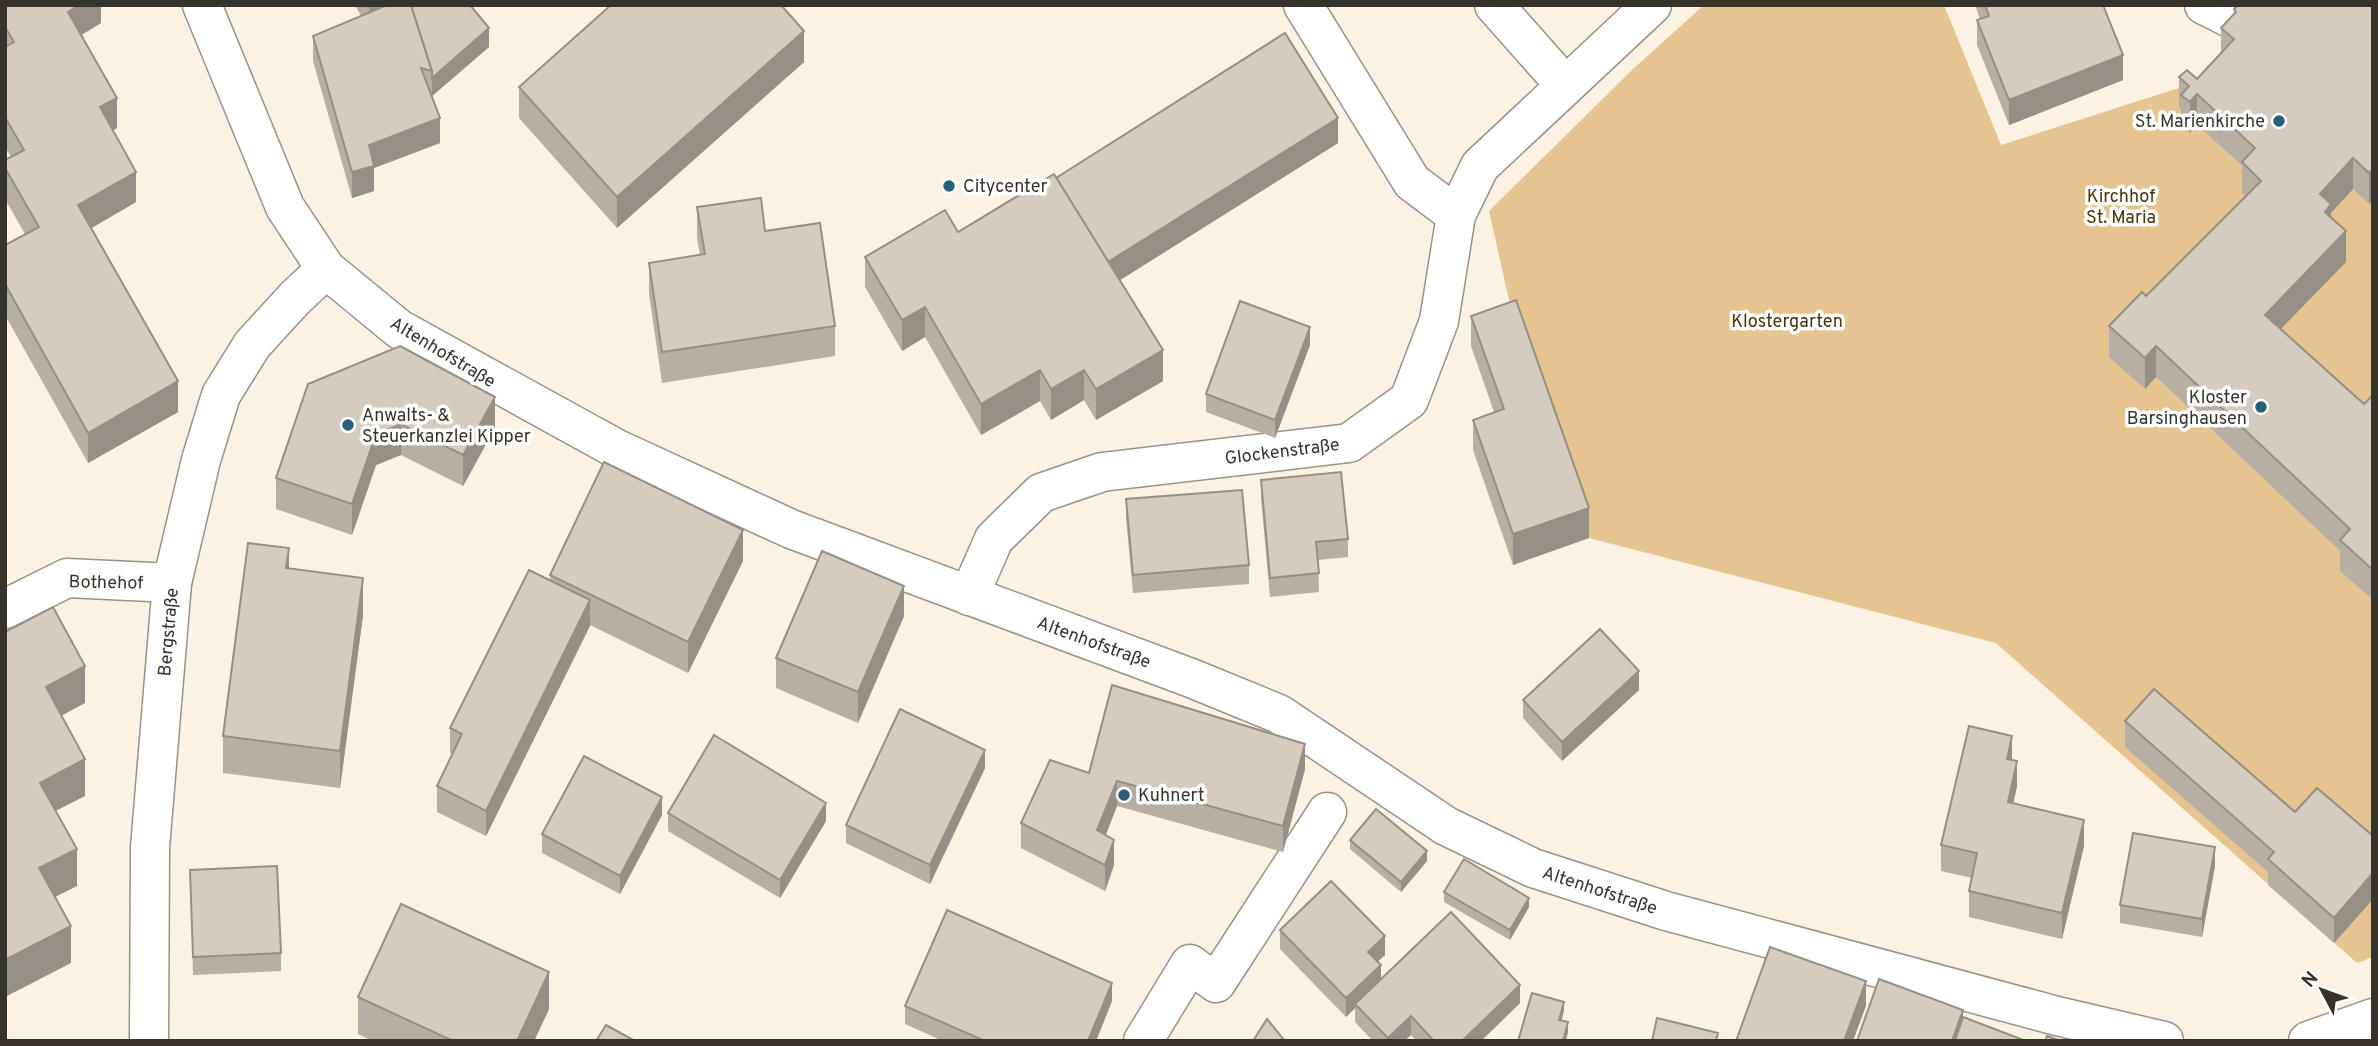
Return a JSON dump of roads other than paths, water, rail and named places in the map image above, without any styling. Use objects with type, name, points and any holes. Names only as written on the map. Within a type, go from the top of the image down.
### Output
[{"type":"street","name":"Altenhofstraße","points":[[202,5],[285,207],[326,269],[398,329],[615,448],[791,529],[1191,678],[1279,714],[1446,826],[1532,868],[1666,911],[2057,1016],[2164,1041]]},
{"type":"street","points":[[1303,5],[1412,182],[1455,215]]},
{"type":"street","points":[[1494,5],[1565,85]]},
{"type":"street","name":"Glockenstraße","points":[[969,596],[994,539],[1041,494],[1102,472],[1349,443],[1409,400],[1439,321],[1455,215],[1480,166],[1652,5]]},
{"type":"street","points":[[2204,5],[2228,17],[2241,5]]},
{"type":"street","name":"Bergstraße","points":[[149,1041],[150,848],[172,583],[201,460],[221,395],[252,345],[326,269]]},
{"type":"street","name":"Bothehof","points":[[5,609],[67,578],[172,583]]},
{"type":"street","points":[[1143,1041],[1190,964],[1216,983],[1327,812]]},
{"type":"street","points":[[2308,1041],[2373,1018]]},
{"type":"place","name":"St. Marienkirche","points":[[2279,121]]},
{"type":"place","name":"Citycenter","points":[[949,186]]},
{"type":"place","name":"Kloster Barsinghausen","points":[[2261,407]]},
{"type":"place","name":"Anwalts- & Steuerkanzlei Kipper","points":[[348,425]]},
{"type":"place","name":"Kuhnert","points":[[1124,795]]},
{"type":"park label","name":"Kirchhof St. Maria","points":[[2121,206]]},
{"type":"park label","name":"Klostergarten","points":[[1787,321]]}]
